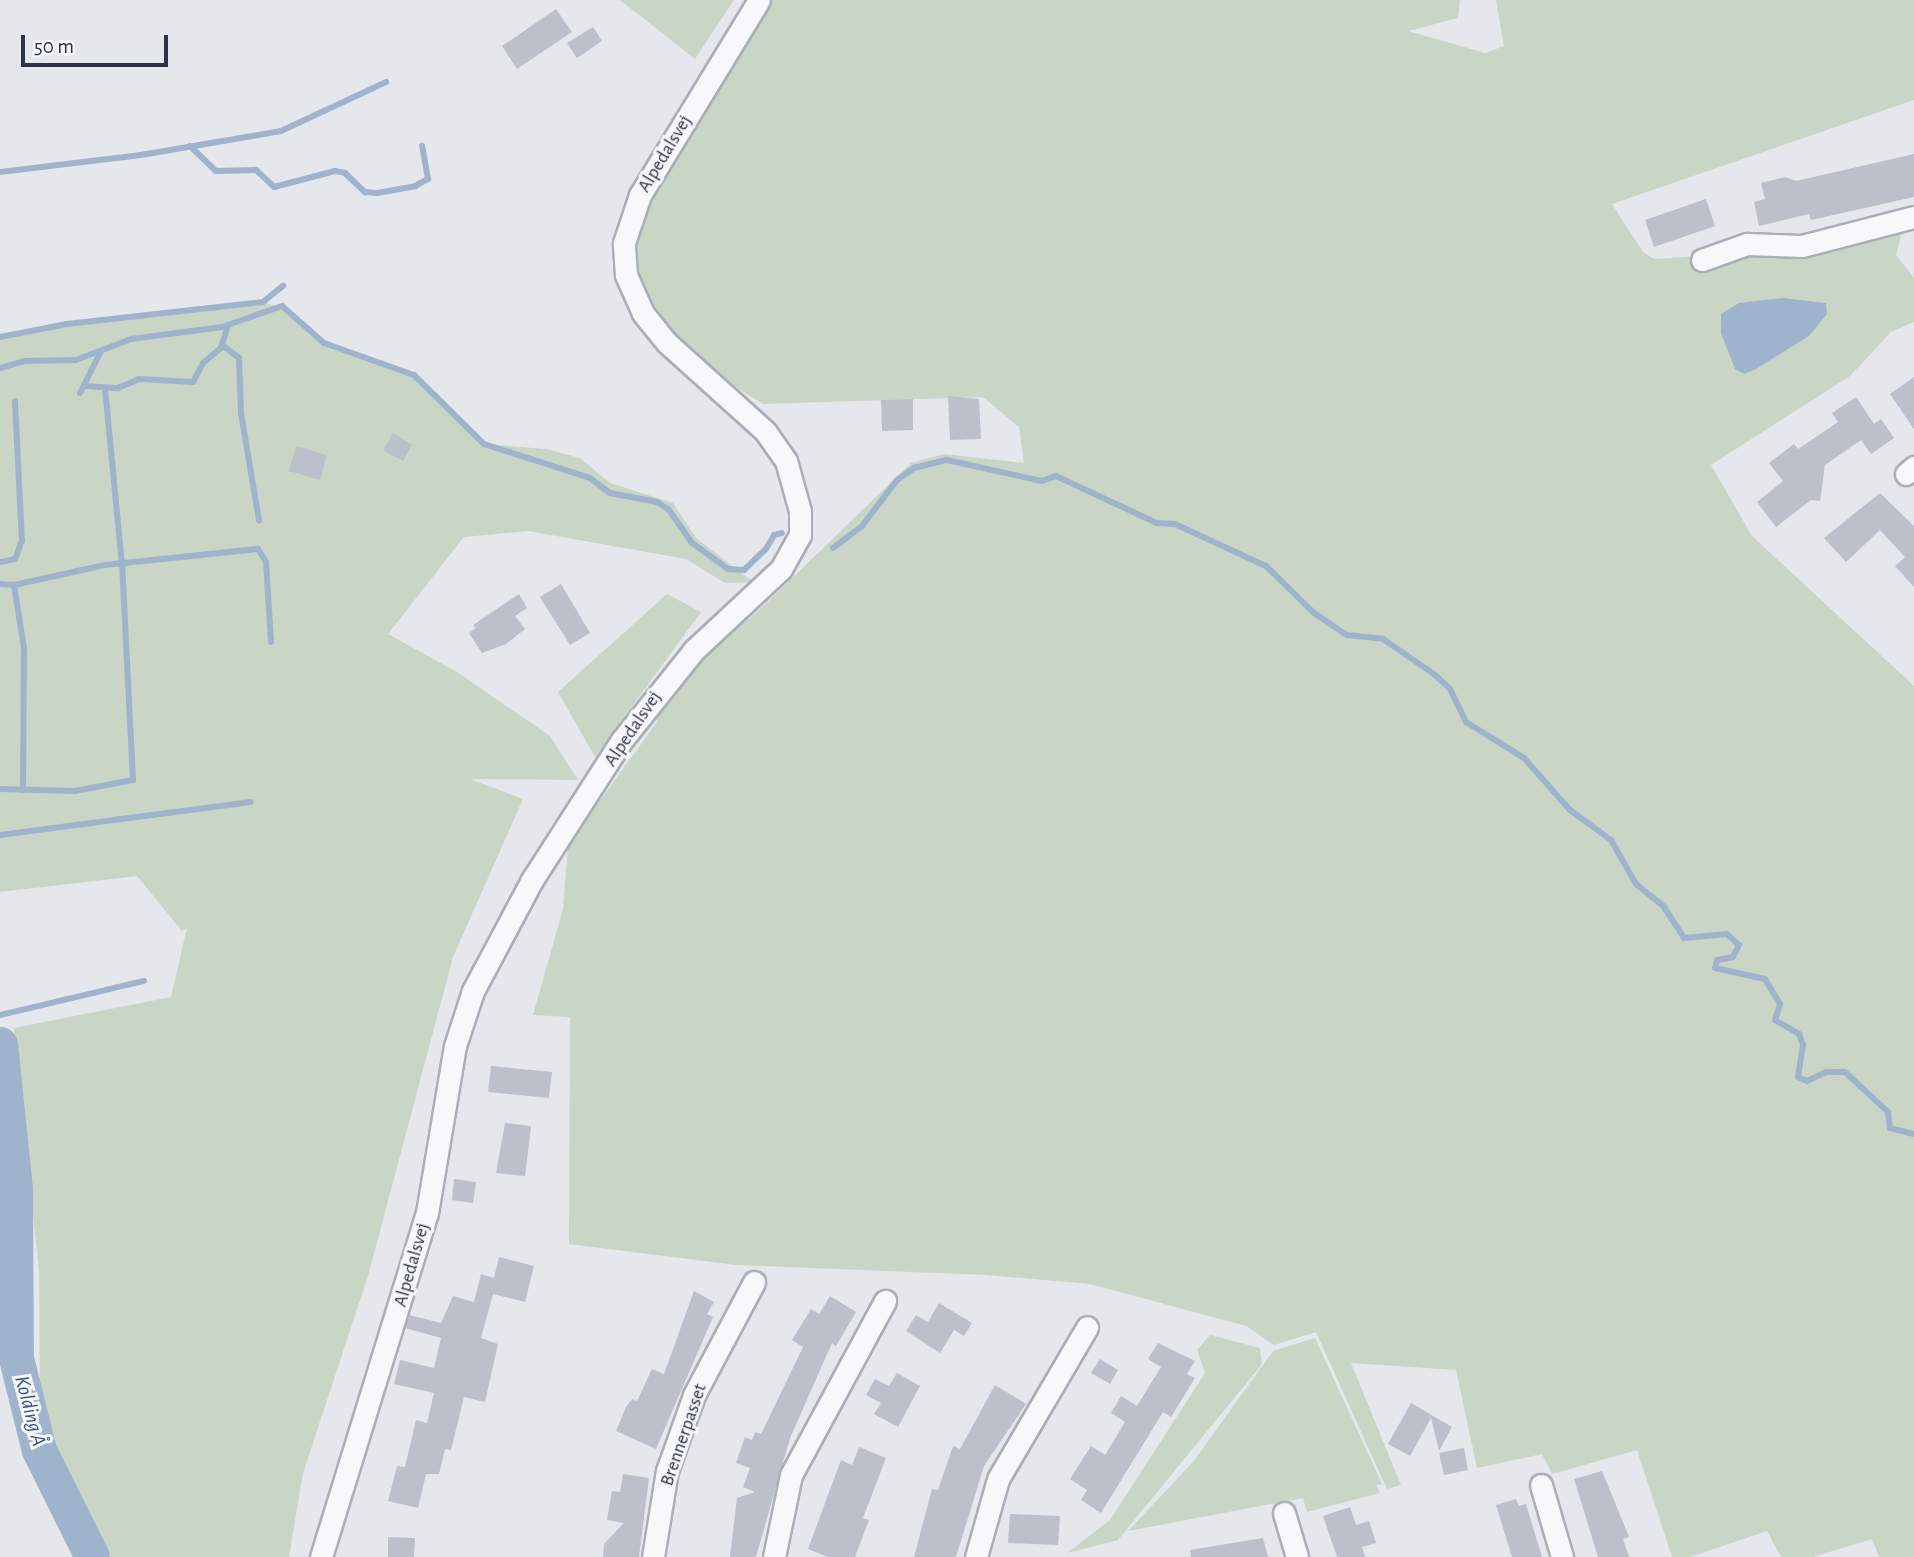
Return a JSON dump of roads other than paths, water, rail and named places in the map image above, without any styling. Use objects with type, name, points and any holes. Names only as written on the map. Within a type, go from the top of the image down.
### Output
[{"type":"street","name":"Alpedalsvej","points":[[321,1557],[427,1213],[455,1046],[473,992],[532,880],[622,740],[694,650],[780,569],[800,535],[800,511],[786,461],[766,432],[667,344],[643,313],[626,275],[624,243],[640,195],[759,0]]},
{"type":"street","points":[[1702,260],[1747,244],[1802,246],[1914,217]]},
{"type":"street","name":"Brennerpasset","points":[[653,1557],[667,1471],[694,1395],[754,1282]]},
{"type":"street","points":[[774,1557],[791,1475],[885,1301]]},
{"type":"street","points":[[976,1557],[998,1479],[1087,1327]]},
{"type":"street","points":[[1541,1485],[1562,1557]]},
{"type":"street","points":[[1284,1513],[1297,1557]]},
{"type":"water","points":[[1783,298],[1826,303],[1827,314],[1809,336],[1756,369],[1744,374],[1735,369],[1721,333],[1721,314],[1739,303]]},
{"type":"waterway","points":[[0,172],[141,155],[281,131],[386,82]]},
{"type":"waterway","points":[[190,146],[216,171],[256,170],[274,187],[335,171],[345,173],[365,192],[377,193],[415,186],[428,179],[422,146]]},
{"type":"waterway","points":[[0,337],[67,324],[263,302],[283,286]]},
{"type":"waterway","points":[[0,368],[25,361],[76,360],[131,339],[222,327],[282,306],[324,343],[414,375],[484,444],[590,478],[610,493],[657,502],[669,510],[691,542],[728,569],[744,570],[766,549],[774,535],[782,533]]},
{"type":"waterway","points":[[86,386],[118,388],[139,379],[193,382],[203,363],[221,348],[228,325]]},
{"type":"waterway","points":[[222,345],[239,358],[241,413],[259,521]]},
{"type":"waterway","points":[[80,393],[101,351]]},
{"type":"waterway","points":[[0,789],[75,791],[133,780],[122,565],[105,388]]},
{"type":"waterway","points":[[0,562],[15,559],[22,541],[15,401]]},
{"type":"waterway","points":[[833,548],[862,526],[897,480],[914,468],[947,460],[1042,481],[1056,476],[1157,523],[1175,524],[1266,566],[1314,613],[1347,635],[1383,639],[1434,674],[1450,689],[1466,722],[1524,758],[1570,810],[1611,840],[1636,884],[1664,907],[1684,938],[1727,934],[1739,945],[1733,957],[1717,960],[1715,968],[1765,979],[1780,1004],[1775,1020],[1799,1034],[1803,1045],[1798,1077],[1807,1081],[1826,1072],[1845,1072],[1888,1112],[1890,1128],[1914,1134]]},
{"type":"waterway","points":[[0,584],[14,585],[105,565],[258,549],[266,562],[271,642]]},
{"type":"waterway","points":[[14,585],[24,648],[23,790]]},
{"type":"waterway","points":[[0,835],[251,802]]},
{"type":"waterway","points":[[0,1015],[144,981]]},
{"type":"waterway","name":"Kolding Å","points":[[0,1044],[15,1189],[16,1358],[39,1450],[92,1557]]}]
